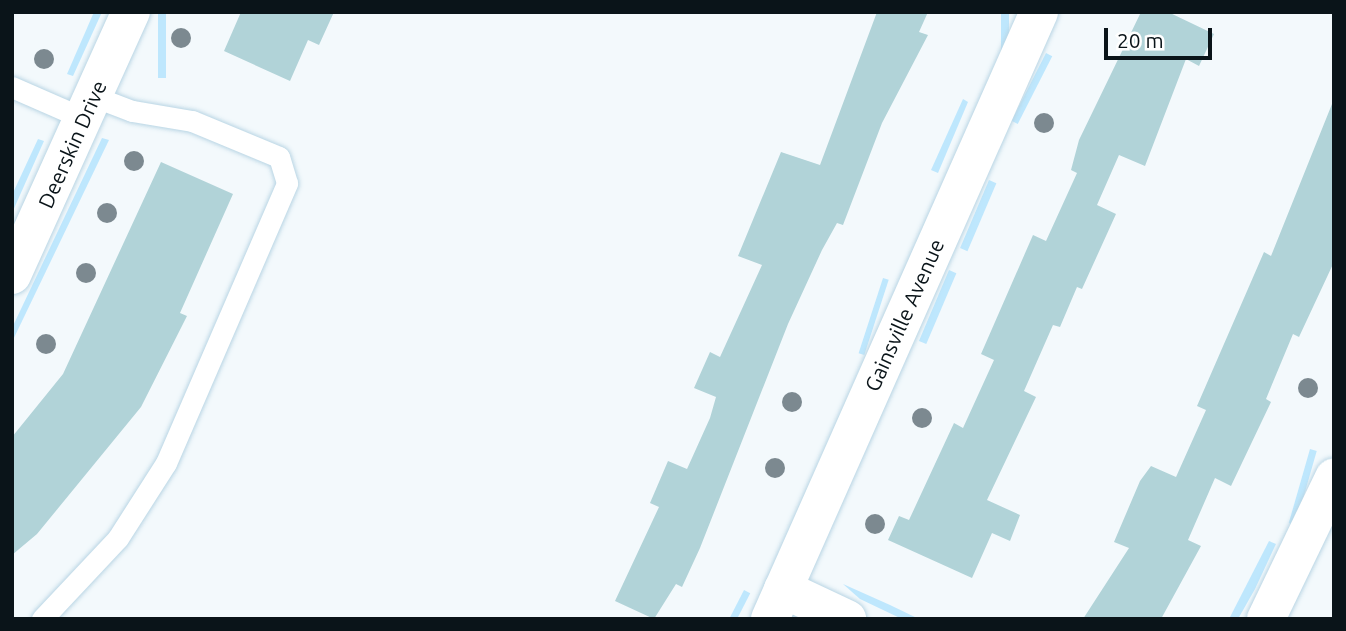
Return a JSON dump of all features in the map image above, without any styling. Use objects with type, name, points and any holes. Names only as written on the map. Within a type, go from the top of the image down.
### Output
[{"type":"street","name":"Deerskin Drive","points":[[12,275],[131,12]]},
{"type":"street","name":"Gainsville Avenue","points":[[776,604],[1039,12]]},
{"type":"street","points":[[1266,619],[1334,478]]},
{"type":"street","points":[[776,604],[846,619]]},
{"type":"lane","points":[[12,87],[88,107],[192,121],[279,158],[287,183],[166,463],[118,538],[42,619]]},
{"type":"shaded area","points":[[94,12],[102,12],[73,76],[67,74]]},
{"type":"shaded area","points":[[158,12],[166,12],[166,78],[158,78]]},
{"type":"shaded area","points":[[1001,12],[1009,12],[1009,82],[1001,82]]},
{"type":"shaded area","points":[[1046,53],[1052,56],[1018,124],[1011,121]]},
{"type":"shaded area","points":[[963,99],[968,102],[938,173],[931,170]]},
{"type":"shaded area","points":[[102,138],[109,140],[12,342],[12,328]]},
{"type":"shaded area","points":[[38,139],[44,141],[12,213],[12,195]]},
{"type":"shaded area","points":[[989,180],[996,183],[967,251],[960,248]]},
{"type":"shaded area","points":[[949,270],[956,273],[926,344],[919,341]]},
{"type":"shaded area","points":[[883,278],[889,280],[864,355],[859,353]]},
{"type":"shaded area","points":[[1310,449],[1317,451],[1296,525],[1289,523]]},
{"type":"shaded area","points":[[1269,541],[1276,544],[1255,589],[1238,619],[1229,619]]},
{"type":"shaded area","points":[[843,584],[919,619],[902,619],[860,599]]},
{"type":"shaded area","points":[[744,590],[750,593],[737,619],[730,618]]},
{"type":"building","points":[[241,12],[334,12],[319,45],[308,40],[290,81],[224,51]]},
{"type":"building","points":[[877,12],[928,12],[919,32],[928,35],[882,123],[843,225],[837,223],[822,250],[788,324],[700,548],[682,587],[676,584],[654,619],[615,601],[659,507],[650,503],[668,461],[687,469],[710,418],[716,397],[694,388],[710,352],[720,357],[762,265],[738,256],[781,152],[820,165]]},
{"type":"building","points":[[1141,12],[1168,12],[1214,34],[1199,66],[1186,59],[1145,166],[1119,155],[1097,205],[1116,214],[1082,289],[1077,287],[1060,327],[1053,325],[1024,391],[1036,397],[987,500],[1020,515],[1010,541],[992,533],[972,578],[888,540],[899,516],[909,520],[954,423],[963,428],[994,360],[981,354],[1033,235],[1046,241],[1077,173],[1071,170],[1079,140]]},
{"type":"building","points":[[1334,99],[1334,262],[1299,337],[1293,334],[1266,399],[1271,402],[1231,486],[1215,478],[1188,540],[1201,546],[1161,619],[1083,619],[1129,548],[1114,542],[1140,481],[1151,466],[1176,477],[1206,410],[1197,406],[1264,252],[1271,256]]},
{"type":"building","points":[[161,162],[233,194],[180,313],[187,316],[141,407],[37,534],[12,555],[12,437],[63,374]]}]
